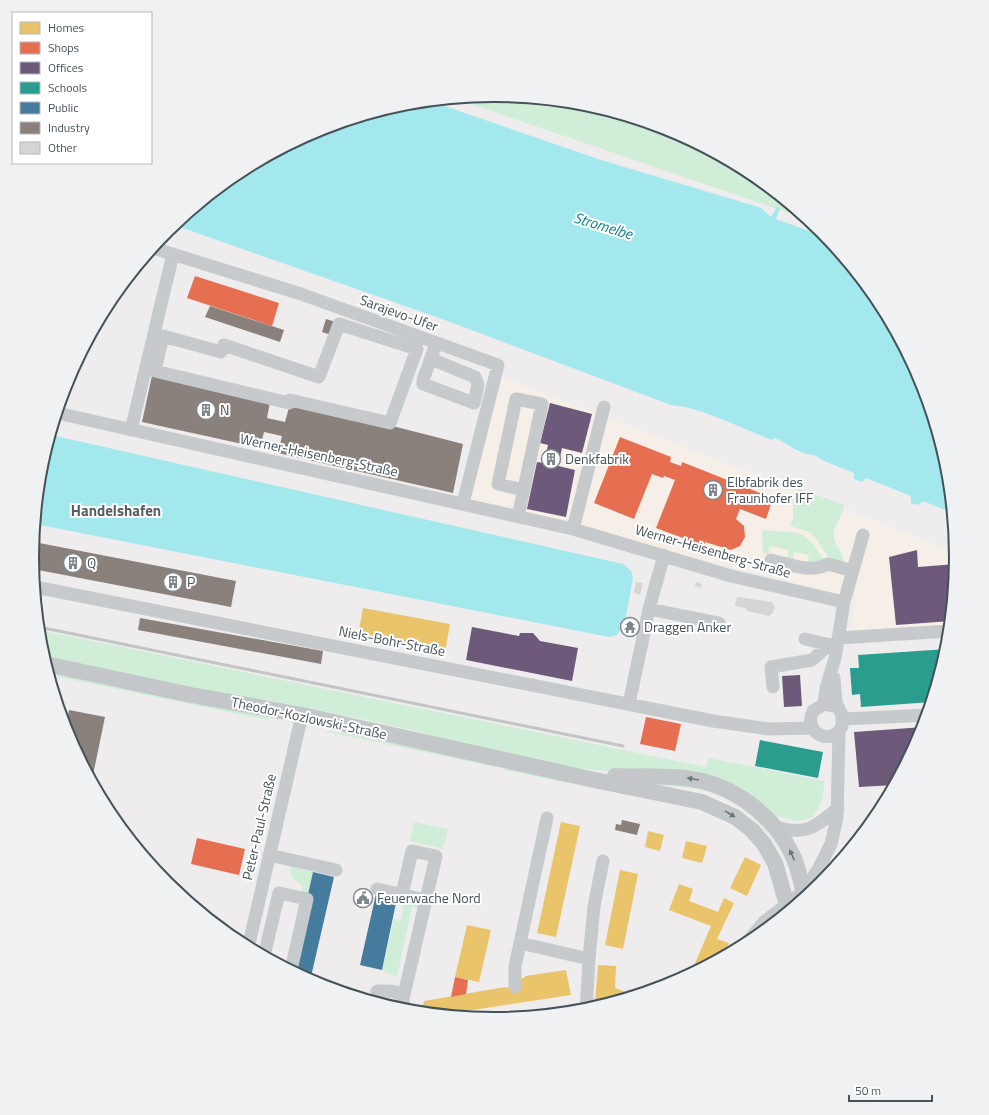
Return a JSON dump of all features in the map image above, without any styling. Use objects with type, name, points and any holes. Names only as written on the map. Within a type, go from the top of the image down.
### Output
[{"type":"main road","name":"Theodor-Kozlowski-Straße","points":[[53,665],[191,695],[302,715],[599,781],[693,799],[710,804],[735,817],[752,830],[770,854],[779,873],[787,906]]},
{"type":"main road","name":"Theodor-Kozlowski-Straße","points":[[572,774],[670,776],[702,780],[723,788],[758,810],[774,826],[793,856],[803,892]]},
{"type":"street","name":"Sarajevo-Ufer","points":[[159,250],[301,294],[436,344],[498,365],[463,504]]},
{"type":"street","points":[[130,430],[173,254]]},
{"type":"street","points":[[339,324],[417,349],[390,423],[290,400],[289,403],[155,371],[163,336],[221,352],[224,345],[319,377],[339,324]]},
{"type":"street","points":[[431,359],[436,344]]},
{"type":"street","points":[[518,517],[542,404],[516,399],[498,484],[523,490]]},
{"type":"street","points":[[573,529],[604,407]]},
{"type":"street","name":"Werner-Heisenberg-Straße","points":[[62,414],[573,529],[731,576],[844,602]]},
{"type":"street","points":[[824,704],[844,602],[863,535]]},
{"type":"street","points":[[629,704],[649,608],[664,555]]},
{"type":"street","points":[[771,560],[806,569],[819,568],[828,564],[854,571]]},
{"type":"street","name":"Niels-Bohr-Straße","points":[[40,588],[742,726],[777,730],[811,723]]},
{"type":"street","points":[[649,608],[719,623]]},
{"type":"street","points":[[773,687],[771,666],[812,660],[835,647],[943,632]]},
{"type":"street","points":[[805,639],[835,647]]},
{"type":"street","points":[[835,647],[834,688],[837,707]]},
{"type":"street","points":[[808,889],[831,844],[836,826],[838,808],[838,769],[841,725],[842,713],[837,707],[831,704],[824,704],[815,709],[811,723],[818,734],[826,737],[833,736],[841,725],[921,716]]},
{"type":"street","name":"Peter-Paul-Straße","points":[[250,941],[302,715]]},
{"type":"street","points":[[826,737],[838,769]]},
{"type":"street","points":[[774,826],[790,831],[805,831],[822,822],[838,808]]},
{"type":"street","points":[[515,987],[515,966],[547,818]]},
{"type":"street","points":[[402,895],[412,851],[436,856],[404,1004]]},
{"type":"street","points":[[269,855],[336,870]]},
{"type":"street","points":[[586,1003],[594,906],[603,861]]},
{"type":"street","points":[[377,889],[426,900]]},
{"type":"street","points":[[266,951],[279,893],[307,899],[292,965]]},
{"type":"street","points":[[757,929],[773,918]]},
{"type":"street","points":[[520,943],[589,959]]},
{"type":"street","points":[[377,991],[396,992],[403,1003]]},
{"type":"shaded area","points":[[502,377],[950,550],[949,587],[944,627],[850,633],[857,599],[471,500]]},
{"type":"green space","points":[[467,103],[524,103],[554,106],[583,111],[641,126],[696,149],[722,163],[772,196],[795,215]]},
{"type":"green space","points":[[798,488],[844,505],[834,533],[835,542],[843,557],[843,564],[830,560],[817,540],[809,532],[790,526],[793,519],[793,500]]},
{"type":"green space","points":[[763,530],[792,532],[799,534],[811,542],[824,560],[807,563],[809,555],[794,552],[792,560],[787,558],[789,550],[770,546],[768,554],[763,553]]},
{"type":"green space","points":[[45,631],[706,767],[709,758],[824,781],[823,792],[818,809],[814,815],[807,819],[800,821],[790,820],[779,816],[775,819],[751,797],[619,772],[572,768],[454,743],[416,731],[366,720],[273,701],[237,697],[51,659]]},
{"type":"green space","points":[[55,673],[267,717],[270,719],[267,720],[55,676]]},
{"type":"green space","points":[[323,731],[337,732],[494,764],[496,767]]},
{"type":"green space","points":[[508,767],[598,789],[504,770]]},
{"type":"green space","points":[[678,783],[713,792],[735,802],[745,808],[763,824],[787,856],[784,857],[777,845],[759,823],[737,805],[725,798],[698,789],[661,785]]},
{"type":"green space","points":[[414,822],[448,829],[443,849],[410,841]]},
{"type":"green space","points":[[289,866],[313,872],[307,899],[303,893],[301,884],[292,878]]},
{"type":"green space","points":[[405,900],[419,903],[420,909],[412,907],[397,976],[382,971],[394,919],[401,921]]},
{"type":"water","name":"Stromelbe","points":[[442,105],[601,160],[761,208],[771,217],[777,207],[780,208],[776,219],[817,235],[856,280],[889,330],[903,356],[926,411],[941,469],[947,511],[923,501],[918,505],[911,503],[911,496],[866,478],[862,482],[854,479],[854,473],[818,457],[794,449],[778,439],[774,438],[772,440],[694,409],[671,405],[445,320],[180,227],[217,196],[241,179],[293,149],[348,126],[406,111]]},
{"type":"water","points":[[56,436],[623,564],[631,571],[633,578],[625,621],[617,635],[609,637],[40,525],[48,469]]},
{"type":"building: Homes","points":[[363,608],[450,624],[445,652],[358,635]]},
{"type":"building: Homes","points":[[561,822],[580,826],[556,937],[537,933]]},
{"type":"building: Homes","points":[[648,831],[664,835],[660,851],[645,847]]},
{"type":"building: Homes","points":[[686,841],[707,846],[702,863],[682,858]]},
{"type":"building: Homes","points":[[745,857],[761,865],[747,896],[730,888]]},
{"type":"building: Homes","points":[[620,870],[638,874],[623,949],[605,945]]},
{"type":"building: Homes","points":[[679,884],[693,889],[689,901],[718,912],[724,898],[734,903],[717,939],[729,943],[726,950],[693,967],[711,926],[669,910]]},
{"type":"building: Homes","points":[[467,925],[491,930],[479,982],[455,977]]},
{"type":"building: Homes","points":[[598,965],[616,966],[615,988],[626,992],[625,993],[595,1001]]},
{"type":"building: Homes","points":[[566,970],[571,995],[462,1012],[423,1007],[424,1001],[505,987],[510,988],[520,978],[525,978],[525,976]]},
{"type":"building: Shops","points":[[195,276],[279,303],[272,326],[187,298]]},
{"type":"building: Shops","name":"Elbfabrik des Fraunhofer IFF","points":[[620,437],[671,457],[670,462],[681,466],[682,462],[773,498],[766,519],[740,509],[736,519],[744,526],[745,537],[740,546],[731,550],[705,542],[704,546],[656,528],[675,480],[652,474],[634,519],[594,503]]},
{"type":"building: Shops","points":[[646,717],[681,724],[675,751],[640,744]]},
{"type":"building: Shops","points":[[197,838],[245,849],[239,875],[191,864]]},
{"type":"building: Shops","points":[[455,977],[468,980],[466,994],[451,997]]},
{"type":"building: Offices","name":"Denkfabrik","points":[[550,403],[592,414],[582,453],[562,448],[560,457],[554,465],[575,470],[566,517],[527,509],[537,462],[544,463],[548,445],[540,443]]},
{"type":"building: Offices","points":[[917,550],[918,567],[950,564],[945,621],[896,625],[889,557]]},
{"type":"building: Offices","points":[[472,627],[519,636],[520,633],[533,633],[540,641],[578,648],[572,681],[466,660]]},
{"type":"building: Offices","points":[[800,675],[802,706],[784,707],[782,676]]},
{"type":"building: Offices","points":[[917,728],[903,759],[889,785],[859,787],[854,732]]},
{"type":"building: Schools","points":[[940,650],[926,702],[861,707],[860,694],[852,695],[850,668],[859,668],[858,655]]},
{"type":"building: Schools","points":[[760,740],[823,752],[818,778],[755,766]]},
{"type":"building: Public","points":[[313,872],[334,877],[312,974],[292,965]]},
{"type":"building: Public","points":[[376,894],[397,898],[382,970],[360,965]]},
{"type":"building: Industry","points":[[210,306],[284,330],[280,342],[205,317]]},
{"type":"building: Industry","points":[[326,319],[339,323],[334,336],[322,332]]},
{"type":"building: Industry","points":[[153,371],[270,402],[267,418],[285,422],[291,400],[463,444],[453,493],[278,453],[282,436],[264,432],[260,448],[142,422]]},
{"type":"building: Industry","name":"P","points":[[39,543],[236,581],[231,607],[39,570]]},
{"type":"building: Industry","points":[[140,618],[323,651],[321,664],[138,630]]},
{"type":"building: Industry","points":[[69,710],[105,717],[93,773],[86,759],[68,716]]},
{"type":"building: Industry","points":[[622,820],[640,824],[637,835],[615,830],[616,824],[621,825]]},
{"type":"building: Other","points":[[636,582],[643,583],[640,595],[634,593]]},
{"type":"building: Other","points":[[696,582],[702,584],[701,588],[695,586]]},
{"type":"building: Other","points":[[737,597],[772,602],[775,607],[773,613],[769,616],[747,611],[746,608],[735,606]]},
{"type":"railway","points":[[45,628],[623,746]]},
{"type":"place","name":"N","points":[[206,410]]},
{"type":"place","name":"Denkfabrik","points":[[551,459]]},
{"type":"place","name":"Elbfabrik des Fraunhofer IFF","points":[[713,490]]},
{"type":"place","name":"Q","points":[[73,563]]},
{"type":"place","name":"P","points":[[173,582]]},
{"type":"place","name":"Draggen Anker","points":[[630,627]]},
{"type":"place","name":"Feuerwache Nord","points":[[363,898]]},
{"type":"district","name":"Handelshafen","points":[[116,511]]}]
